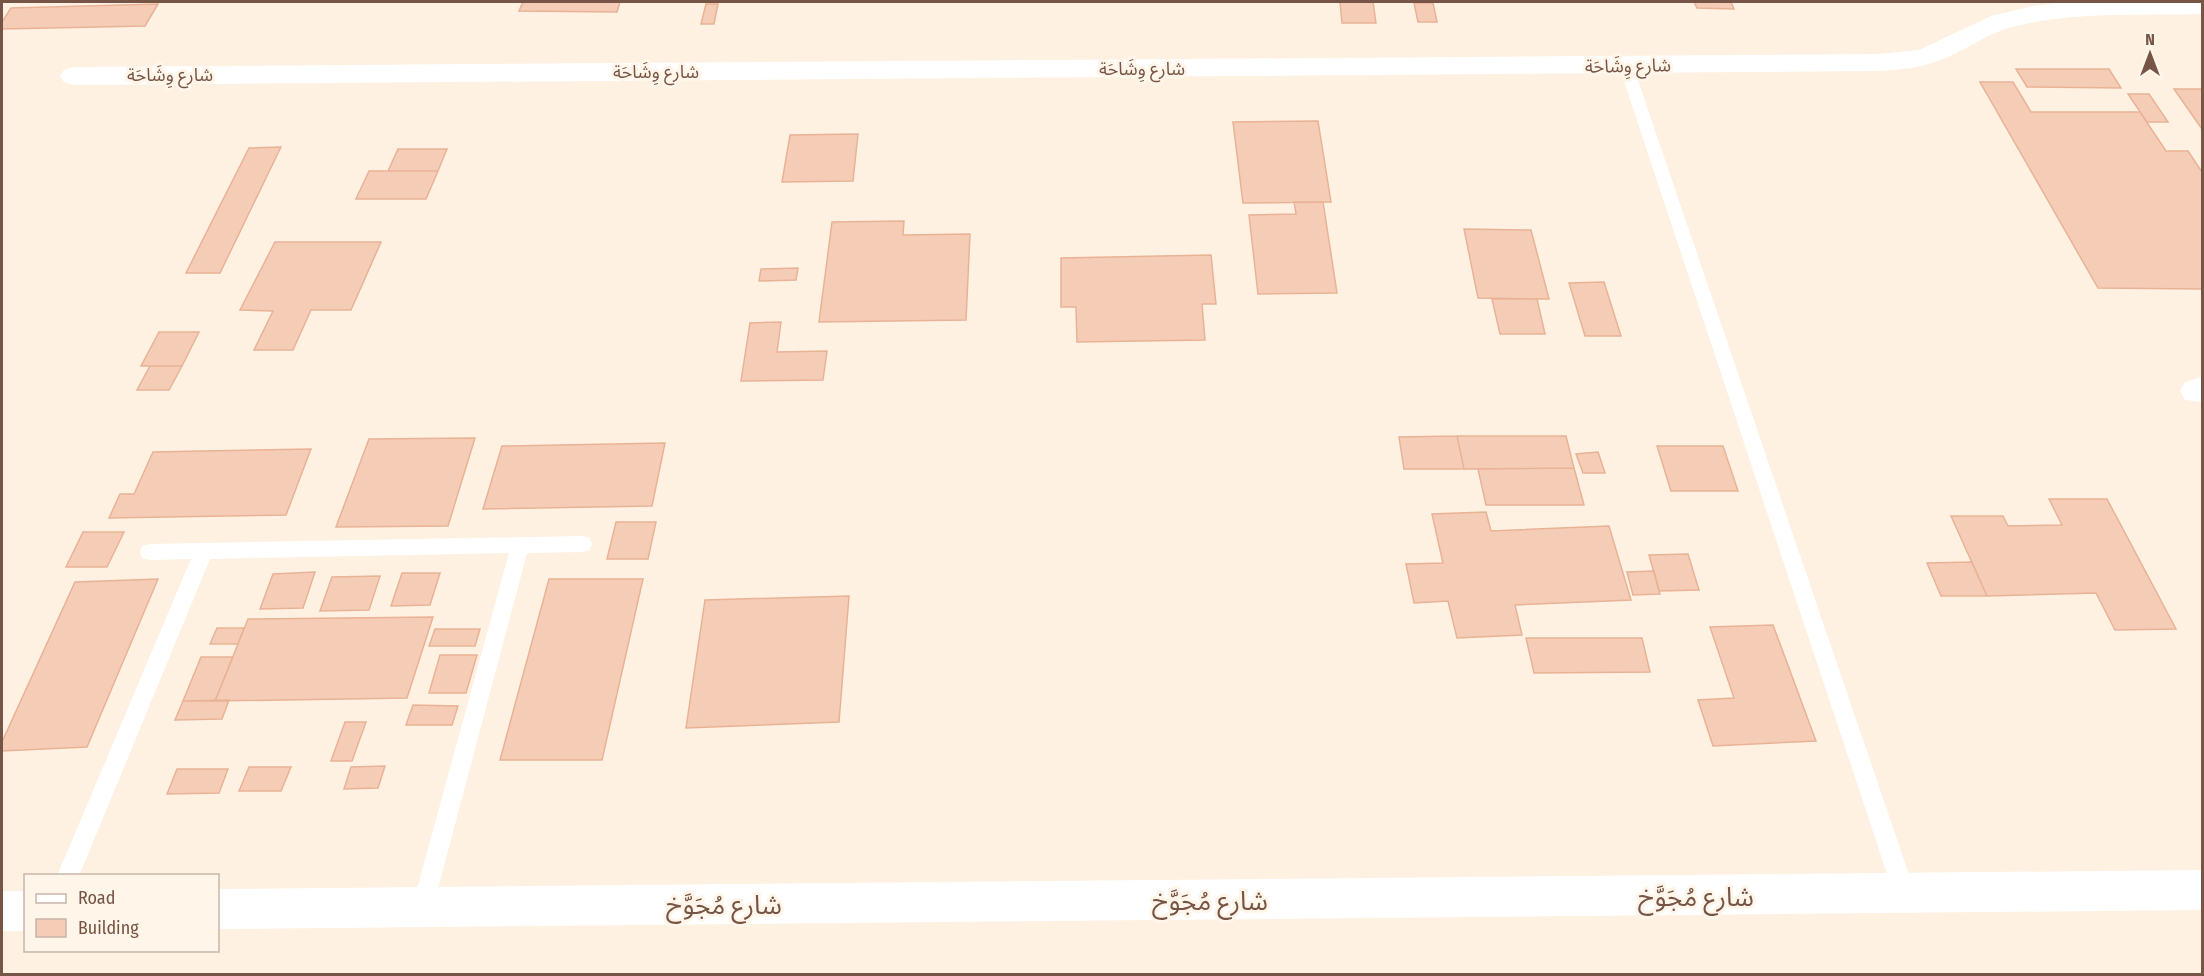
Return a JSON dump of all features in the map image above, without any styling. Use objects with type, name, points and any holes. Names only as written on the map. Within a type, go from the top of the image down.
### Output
[{"type":"street","name":"شارع وِشَاحَة","points":[[73,76],[1626,66],[1909,60],[1930,55],[2008,19],[2058,11],[2111,7],[2202,6]]},
{"type":"street","name":"شارع مُجَوَّخ","points":[[219,909],[1905,895],[2202,890]]},
{"type":"street","points":[[2,911],[24,911]]},
{"type":"lane","points":[[1626,66],[1905,895]]},
{"type":"lane","points":[[149,552],[583,544]]},
{"type":"lane","points":[[423,907],[520,546]]},
{"type":"lane","points":[[69,874],[204,551]]},
{"type":"building","points":[[523,2],[620,2],[617,12],[519,11]]},
{"type":"building","points":[[1340,2],[1373,2],[1376,23],[1342,23]]},
{"type":"building","points":[[1694,2],[1731,2],[1734,9],[1697,8]]},
{"type":"building","points":[[1414,3],[1433,3],[1437,22],[1418,22]]},
{"type":"building","points":[[158,4],[145,26],[2,29],[2,22],[11,8]]},
{"type":"building","points":[[706,4],[718,4],[714,24],[701,24]]},
{"type":"building","points":[[2016,69],[2109,69],[2121,88],[2027,87]]},
{"type":"building","points":[[1980,82],[2013,82],[2031,112],[2140,112],[2166,151],[2188,151],[2202,172],[2202,289],[2098,288]]},
{"type":"building","points":[[2174,89],[2202,89],[2202,129]]},
{"type":"building","points":[[2128,94],[2149,94],[2168,122],[2147,122]]},
{"type":"building","points":[[1318,121],[1331,202],[1243,203],[1233,122]]},
{"type":"building","points":[[858,134],[853,181],[782,182],[790,135]]},
{"type":"building","points":[[281,147],[220,273],[186,273],[249,148]]},
{"type":"building","points":[[398,149],[447,149],[438,171],[388,171]]},
{"type":"building","points":[[369,171],[438,171],[426,199],[356,199]]},
{"type":"building","points":[[1294,202],[1323,202],[1337,293],[1258,294],[1249,215],[1296,214]]},
{"type":"building","points":[[904,221],[903,235],[970,234],[966,320],[819,322],[832,222]]},
{"type":"building","points":[[1464,229],[1531,230],[1549,299],[1478,298]]},
{"type":"building","points":[[275,242],[381,242],[351,310],[311,310],[293,350],[254,350],[273,311],[240,310]]},
{"type":"building","points":[[1211,255],[1216,304],[1202,304],[1205,340],[1077,342],[1076,307],[1061,307],[1061,258]]},
{"type":"building","points":[[798,268],[796,280],[759,281],[761,269]]},
{"type":"building","points":[[1604,282],[1621,336],[1585,336],[1569,283]]},
{"type":"building","points":[[1492,299],[1537,299],[1545,334],[1500,334]]},
{"type":"building","points":[[781,322],[777,352],[827,351],[823,380],[741,381],[750,323]]},
{"type":"building","points":[[159,332],[199,332],[182,366],[141,366]]},
{"type":"building","points":[[150,366],[182,366],[169,390],[137,390]]},
{"type":"building","points":[[1457,436],[1566,436],[1574,468],[1464,469]]},
{"type":"building","points":[[1457,436],[1464,469],[1404,469],[1399,437]]},
{"type":"building","points":[[475,438],[448,526],[336,527],[369,439]]},
{"type":"building","points":[[665,443],[652,506],[483,509],[502,446]]},
{"type":"building","points":[[1657,446],[1723,446],[1738,491],[1671,491]]},
{"type":"building","points":[[311,449],[286,515],[109,518],[120,494],[134,494],[153,452]]},
{"type":"building","points":[[1598,452],[1605,473],[1583,473],[1576,454]]},
{"type":"building","points":[[1574,468],[1584,505],[1486,505],[1478,469]]},
{"type":"building","points":[[2049,499],[2107,499],[2176,629],[2115,630],[2096,593],[1987,596],[1951,516],[2003,516],[2008,526],[2062,525]]},
{"type":"building","points":[[1486,512],[1491,531],[1609,526],[1631,600],[1515,605],[1522,635],[1457,638],[1448,601],[1414,603],[1406,564],[1443,563],[1432,514]]},
{"type":"building","points":[[616,522],[656,522],[648,559],[607,559]]},
{"type":"building","points":[[83,532],[124,532],[107,567],[66,567]]},
{"type":"building","points":[[1688,554],[1699,590],[1659,591],[1649,555]]},
{"type":"building","points":[[1972,562],[1987,596],[1941,596],[1927,563]]},
{"type":"building","points":[[1654,571],[1660,594],[1633,595],[1627,572]]},
{"type":"building","points":[[315,572],[303,608],[260,609],[273,574]]},
{"type":"building","points":[[402,573],[440,573],[430,605],[391,606]]},
{"type":"building","points":[[380,576],[369,610],[320,611],[332,577]]},
{"type":"building","points":[[158,579],[87,747],[2,751],[2,742],[75,582]]},
{"type":"building","points":[[549,579],[643,579],[602,760],[500,760]]},
{"type":"building","points":[[849,596],[839,722],[686,728],[705,600]]},
{"type":"building","points":[[433,617],[407,698],[215,701],[248,619]]},
{"type":"building","points":[[1773,625],[1816,741],[1713,746],[1698,700],[1734,698],[1710,627]]},
{"type":"building","points":[[217,628],[244,628],[238,644],[210,644]]},
{"type":"building","points":[[435,629],[480,629],[475,646],[429,646]]},
{"type":"building","points":[[1526,638],[1642,638],[1650,672],[1534,673]]},
{"type":"building","points":[[440,655],[477,655],[466,693],[429,693]]},
{"type":"building","points":[[201,657],[233,657],[215,701],[183,701]]},
{"type":"building","points":[[229,700],[222,719],[175,720],[183,701]]},
{"type":"building","points":[[413,705],[458,706],[452,725],[406,725]]},
{"type":"building","points":[[345,722],[366,722],[352,761],[331,761]]},
{"type":"building","points":[[385,766],[378,788],[344,789],[351,767]]},
{"type":"building","points":[[249,767],[291,767],[281,791],[239,791]]},
{"type":"building","points":[[177,769],[228,769],[219,793],[167,794]]}]
